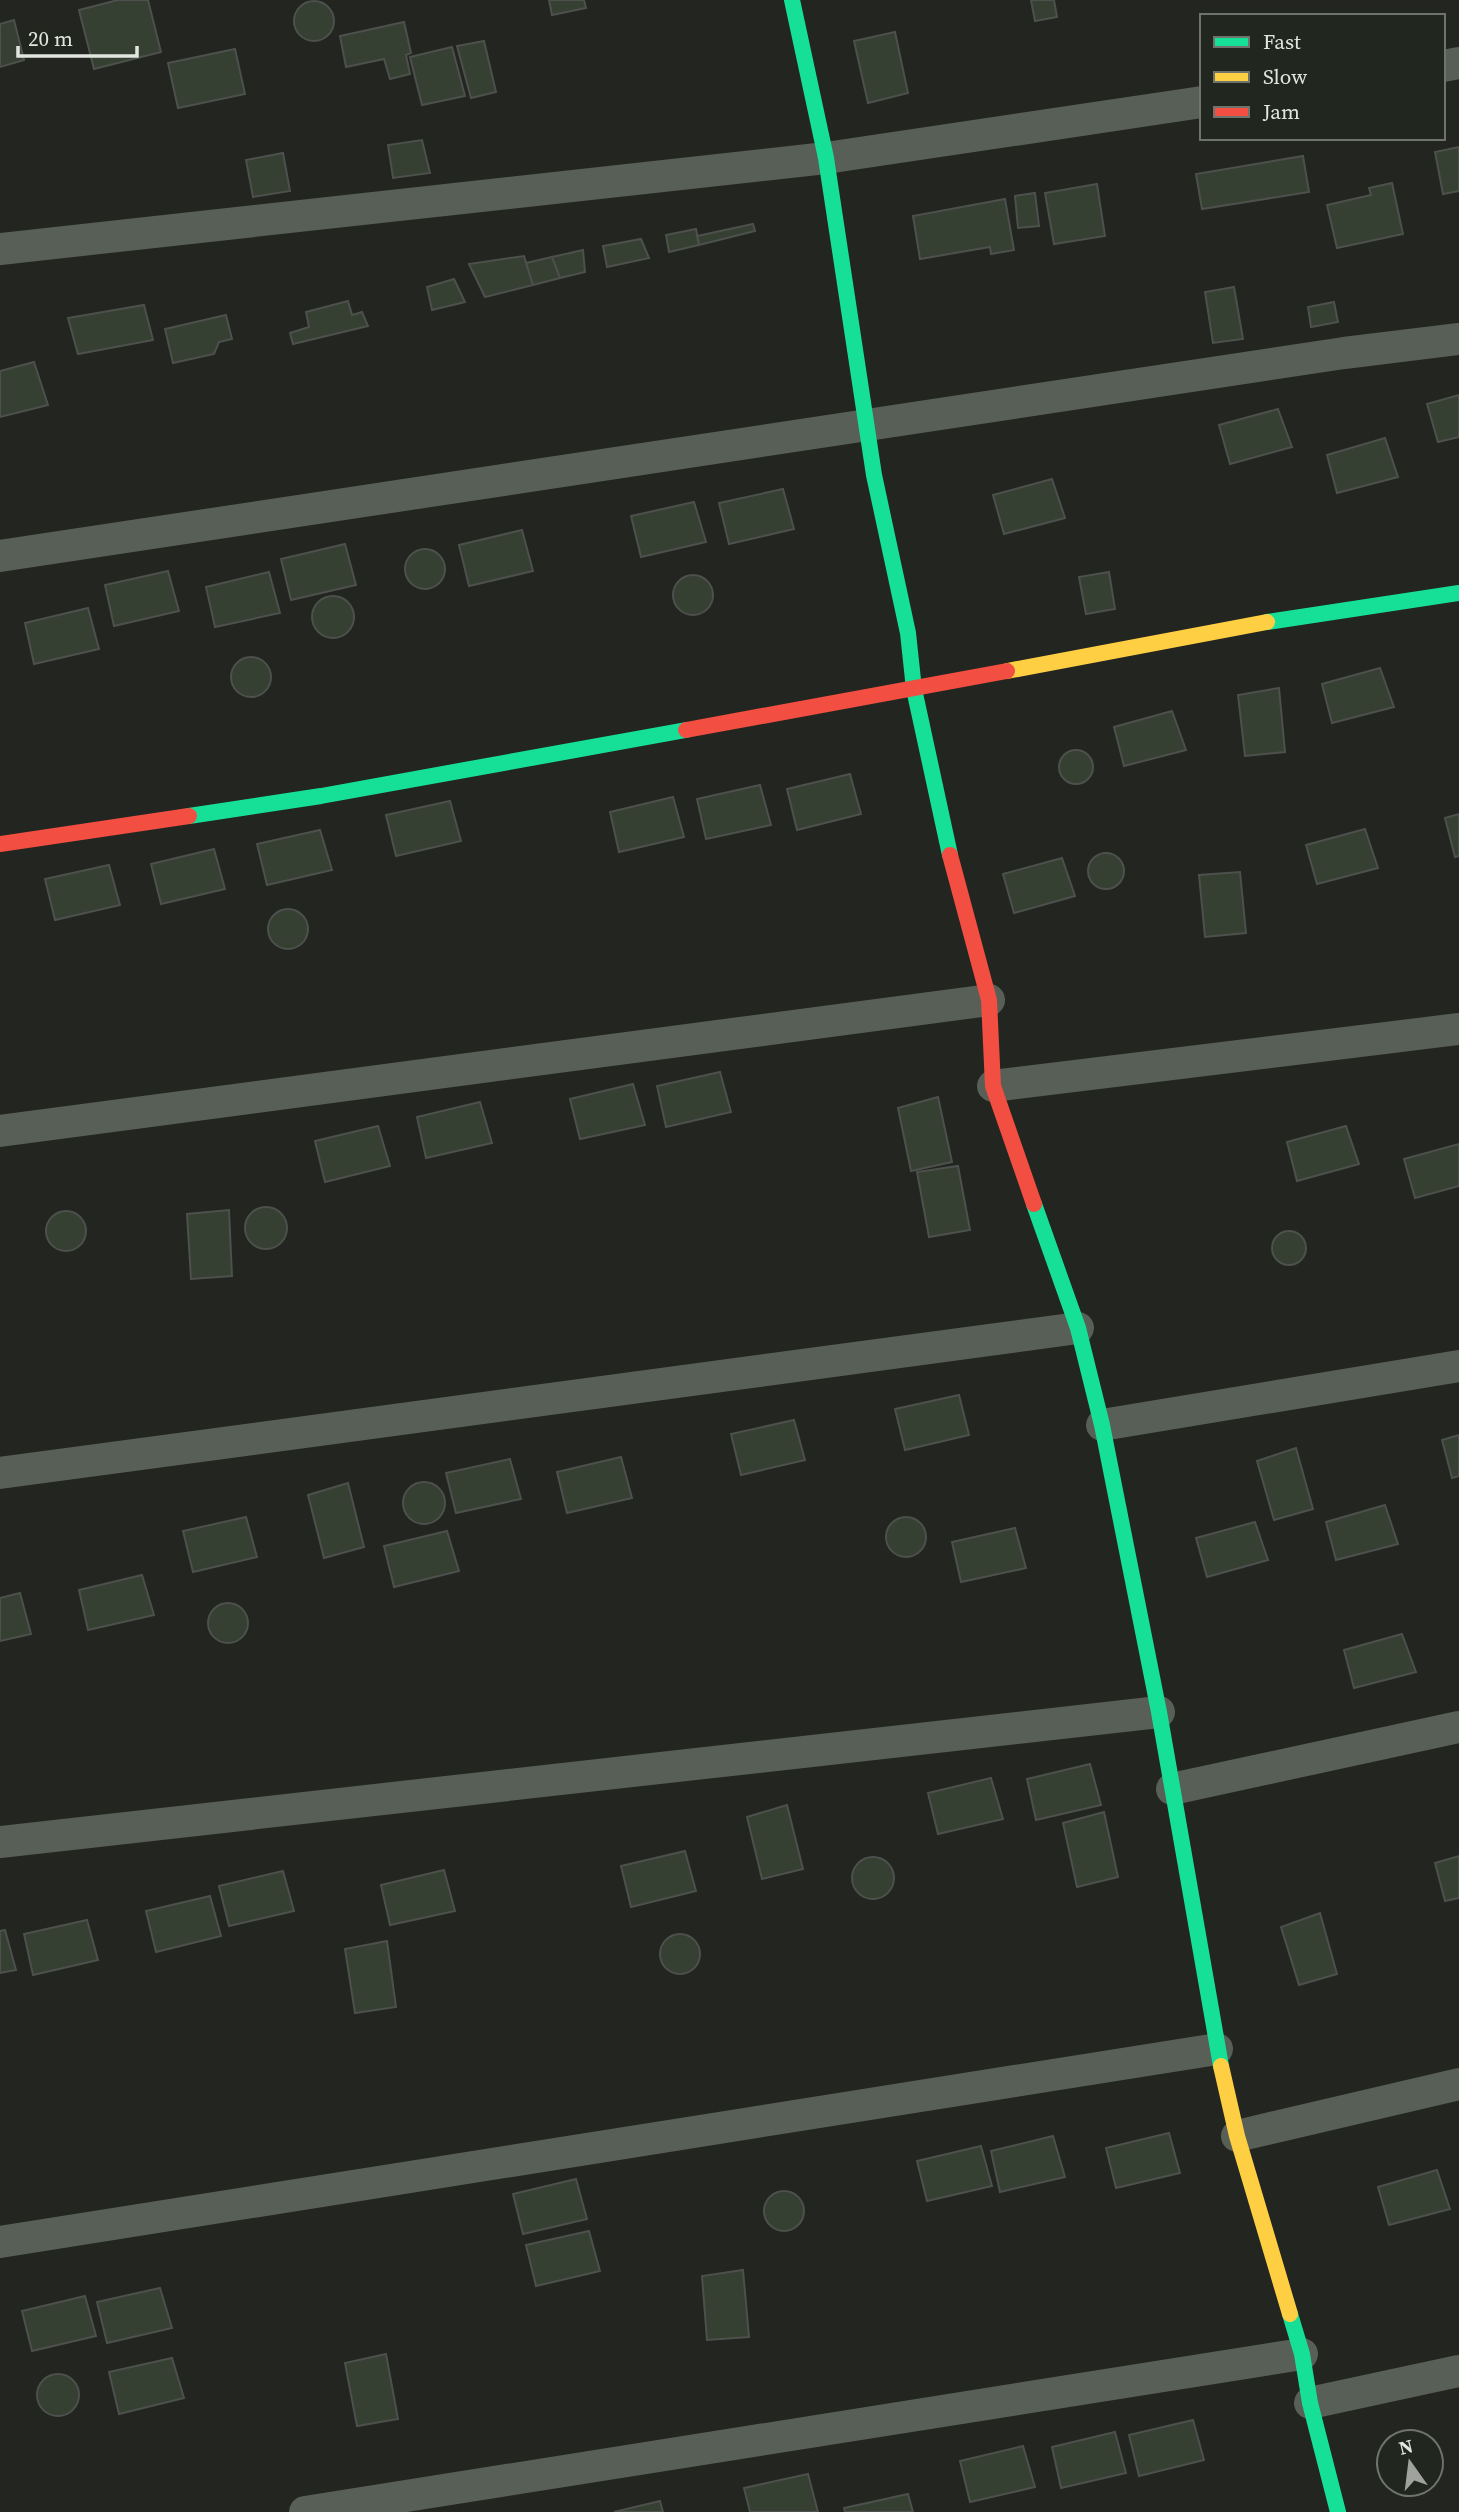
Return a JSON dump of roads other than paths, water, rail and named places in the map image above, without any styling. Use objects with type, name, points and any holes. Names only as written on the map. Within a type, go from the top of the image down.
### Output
[{"type":"street","points":[[792,0],[826,158],[874,475],[908,633],[914,689],[953,869],[989,1000],[993,1086],[1078,1328],[1102,1425],[1159,1712],[1217,2049],[1237,2136],[1302,2354],[1310,2403],[1338,2512]]},
{"type":"street","points":[[0,249],[826,158],[1200,102]]},
{"type":"street","points":[[0,556],[1344,353],[1459,340]]},
{"type":"street","points":[[0,844],[321,796],[914,689],[1286,618],[1459,593]]},
{"type":"street","points":[[0,1131],[989,1000]]},
{"type":"street","points":[[993,1086],[1459,1029]]},
{"type":"street","points":[[0,1473],[1078,1328]]},
{"type":"street","points":[[1102,1425],[1459,1366]]},
{"type":"street","points":[[0,1842],[1159,1712]]},
{"type":"street","points":[[1172,1789],[1459,1727]]},
{"type":"street","points":[[0,2242],[1217,2049]]},
{"type":"street","points":[[1237,2136],[1459,2084]]},
{"type":"street","points":[[305,2512],[1302,2354]]},
{"type":"street","points":[[1310,2403],[1459,2371]]}]
